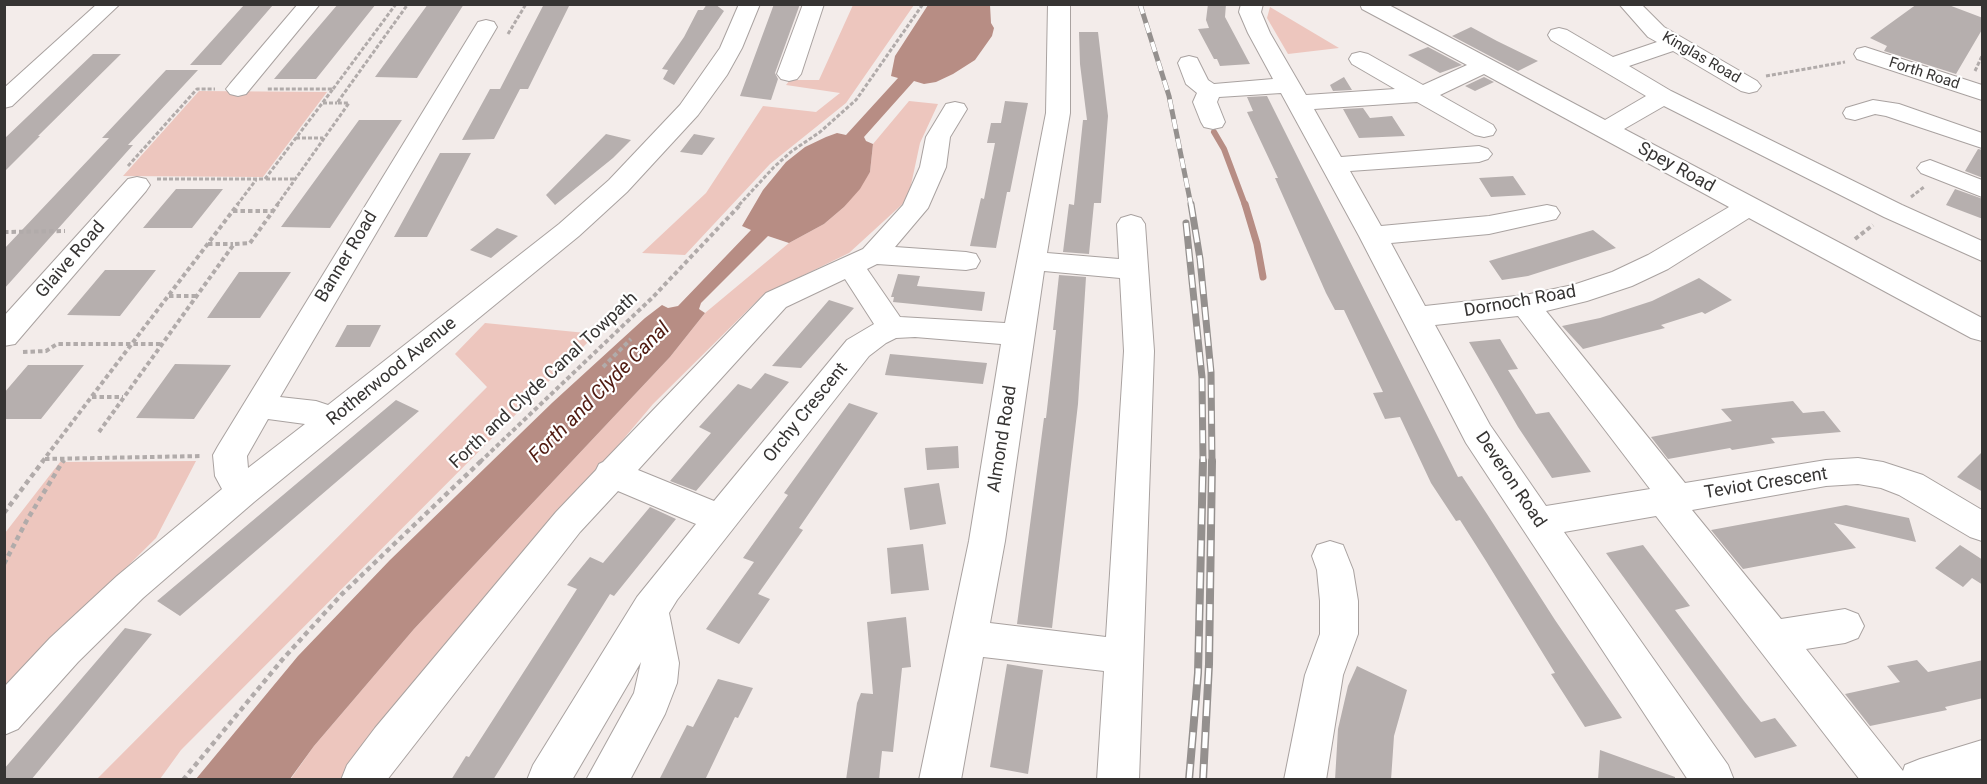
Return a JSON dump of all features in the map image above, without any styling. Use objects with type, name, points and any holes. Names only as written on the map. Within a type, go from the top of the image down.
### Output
[{"type":"street","points":[[4,101],[110,4]]},
{"type":"street","points":[[238,89],[310,4]]},
{"type":"street","name":"Rotherwood Avenue","points":[[4,716],[64,650],[130,587],[242,492],[569,230],[618,186],[659,144],[708,84],[731,48],[750,4]]},
{"type":"street","points":[[789,74],[813,4]]},
{"type":"street","name":"Almond Road","points":[[940,780],[987,541],[1018,335],[1059,97],[1059,4]]},
{"type":"street","name":"Deveron Road","points":[[1252,4],[1250,12],[1253,21],[1478,434],[1713,780]]},
{"type":"street","name":"Kinglas Road","points":[[1629,4],[1643,21],[1672,44],[1749,86]]},
{"type":"street","name":"Spey Road","points":[[1381,7],[1748,207],[1983,331]]},
{"type":"street","name":"Banner Road","points":[[230,455],[342,264],[486,27]]},
{"type":"street","points":[[1559,35],[1663,96],[1893,211],[1983,252]]},
{"type":"street","points":[[1611,65],[1672,44]]},
{"type":"street","name":"Forth Road","points":[[1870,56],[1983,93]]},
{"type":"street","points":[[1332,165],[1482,142],[1423,94],[1360,59]]},
{"type":"street","points":[[1189,63],[1198,84],[1210,91],[1292,94],[1423,94],[1485,65]]},
{"type":"street","points":[[4,75],[36,72]]},
{"type":"street","points":[[1210,91],[1205,102],[1213,122]]},
{"type":"street","points":[[1605,130],[1663,96]]},
{"type":"street","points":[[1855,113],[1873,107],[1890,109],[1983,141]]},
{"type":"street","points":[[362,780],[389,742],[560,531],[611,473],[776,300],[862,261],[915,208],[933,167],[938,137],[955,109]]},
{"type":"street","points":[[1930,168],[1983,189]]},
{"type":"street","name":"Glaive Road","points":[[10,344],[96,231],[139,182]]},
{"type":"street","name":"Dornoch Road","points":[[1416,317],[1525,305],[1577,294],[1622,279],[1658,262],[1748,207]]},
{"type":"street","points":[[1372,236],[1489,225],[1547,213]]},
{"type":"street","points":[[1118,780],[1139,351],[1131,224]]},
{"type":"street","points":[[862,261],[966,261]]},
{"type":"street","points":[[862,261],[892,328]]},
{"type":"street","points":[[1032,261],[1135,270]]},
{"type":"street","points":[[1525,305],[1774,638],[1886,780]]},
{"type":"street","name":"Orchy Crescent","points":[[548,780],[650,609],[858,348],[875,335],[892,328],[915,327],[1018,335]]},
{"type":"street","points":[[259,406],[316,413]]},
{"type":"street","points":[[230,455],[232,476],[242,492]]},
{"type":"street","name":"Teviot Crescent","points":[[1538,522],[1826,473],[1858,471],[1883,475],[1911,484],[1983,527]]},
{"type":"street","points":[[611,473],[720,519]]},
{"type":"street","points":[[1305,780],[1324,675],[1339,634],[1339,601],[1335,570],[1330,556]]},
{"type":"street","points":[[607,780],[651,700],[657,683],[660,663],[650,609]]},
{"type":"street","points":[[1774,638],[1845,626]]},
{"type":"street","points":[[969,638],[1124,656]]},
{"type":"street","points":[[1920,780],[1971,768]]},
{"type":"path","points":[[265,179],[396,4]]},
{"type":"path","points":[[337,103],[408,4]]},
{"type":"path","name":"Forth and Clyde Canal Towpath","points":[[183,780],[282,660],[342,594],[653,297],[723,225],[774,167],[792,151],[820,132],[856,100],[923,4]]},
{"type":"path","points":[[391,11],[403,11]]},
{"type":"path","points":[[1780,72],[1870,56]]},
{"type":"path","points":[[351,64],[365,64]]},
{"type":"path","points":[[295,179],[139,182],[117,179],[196,89],[333,89]]},
{"type":"path","points":[[208,244],[250,243],[349,103],[322,103]]},
{"type":"path","points":[[296,138],[324,138]]},
{"type":"path","points":[[4,513],[257,179]]},
{"type":"path","points":[[233,211],[273,211]]},
{"type":"path","points":[[4,232],[96,231]]},
{"type":"path","points":[[99,432],[234,244]]},
{"type":"path","points":[[169,296],[196,296]]},
{"type":"path","points":[[603,366],[631,339]]},
{"type":"path","points":[[620,341],[626,344]]},
{"type":"path","points":[[10,344],[46,351],[57,344],[162,344]]},
{"type":"path","points":[[92,397],[124,396]]},
{"type":"path","points":[[45,459],[230,455]]},
{"type":"path","points":[[4,564],[27,520],[65,459]]},
{"type":"shaded area","points":[[853,5],[914,5],[846,103],[770,164],[685,255],[642,253],[706,193],[763,106],[816,112],[840,93],[786,85],[790,80],[819,80]]},
{"type":"shaded area","points":[[1270,7],[1339,48],[1288,54],[1267,18]]},
{"type":"shaded area","points":[[199,91],[327,92],[263,177],[123,176]]},
{"type":"shaded area","points":[[909,101],[938,104],[920,143],[908,199],[849,253],[763,295],[653,404],[364,747],[341,779],[290,780],[314,746],[414,629],[670,357],[705,313],[789,243],[824,224],[844,207],[870,172],[873,144]]},
{"type":"shaded area","points":[[485,323],[596,334],[181,750],[160,779],[97,779],[487,387],[455,354]]},
{"type":"shaded area","points":[[196,461],[156,538],[5,688],[5,533],[60,462]]},
{"type":"water","name":"Forth and Clyde Canal","points":[[928,5],[990,5],[991,23],[994,28],[992,36],[975,60],[953,74],[936,82],[924,84],[914,81],[864,137],[866,141],[873,144],[870,172],[860,189],[844,207],[824,224],[789,243],[768,236],[701,303],[699,309],[705,313],[670,357],[414,629],[314,746],[290,779],[196,779],[298,656],[390,560],[553,402],[645,318],[662,305],[668,308],[678,306],[751,230],[742,226],[763,190],[786,162],[805,147],[826,137],[837,133],[846,135],[898,78],[891,76],[895,56]]},
{"type":"building","points":[[338,4],[376,4],[316,79],[274,79]]},
{"type":"building","points":[[428,4],[464,4],[417,78],[375,77]]},
{"type":"building","points":[[544,4],[570,4],[528,89],[520,89],[494,139],[462,140],[490,89],[500,89]]},
{"type":"building","points":[[707,4],[715,4],[724,11],[674,85],[663,79],[668,70],[662,69],[684,37],[698,10],[703,10]]},
{"type":"building","points":[[774,4],[800,4],[775,73],[778,79],[771,100],[740,96]]},
{"type":"building","points":[[1208,4],[1226,4],[1225,17],[1250,64],[1220,66],[1217,59],[1214,59],[1198,29],[1209,28],[1206,20]]},
{"type":"building","points":[[1917,4],[1946,4],[1983,18],[1983,28],[1956,74],[1884,51],[1887,46],[1870,38]]},
{"type":"building","points":[[244,5],[273,5],[221,65],[190,65]]},
{"type":"building","points":[[1471,27],[1538,61],[1518,71],[1452,36]]},
{"type":"building","points":[[1079,32],[1098,32],[1108,116],[1101,203],[1094,203],[1089,254],[1063,252],[1069,204],[1074,205],[1083,120],[1087,120],[1080,64]]},
{"type":"building","points":[[1428,47],[1462,65],[1440,73],[1408,55]]},
{"type":"building","points":[[93,54],[121,54],[4,172],[4,139]]},
{"type":"building","points":[[166,70],[198,70],[128,145],[133,145],[4,289],[4,249],[109,138],[102,138]]},
{"type":"building","points":[[1344,77],[1352,90],[1333,91],[1330,85]]},
{"type":"building","points":[[1484,77],[1494,82],[1475,91],[1465,86]]},
{"type":"building","points":[[1267,96],[1458,477],[1462,476],[1555,620],[1622,718],[1585,727],[1551,674],[1555,673],[1486,561],[1460,520],[1456,521],[1431,483],[1400,417],[1385,419],[1373,393],[1383,392],[1344,310],[1335,310],[1326,293],[1275,178],[1278,178],[1247,112],[1253,111],[1247,97]]},
{"type":"building","points":[[1005,101],[1028,103],[1010,192],[1007,192],[996,248],[970,246],[981,198],[984,199],[995,143],[987,143],[991,123],[1001,123]]},
{"type":"building","points":[[1363,108],[1370,118],[1392,116],[1405,136],[1359,138],[1343,109]]},
{"type":"building","points":[[359,120],[402,120],[330,228],[281,227]]},
{"type":"building","points":[[606,134],[631,140],[613,158],[555,205],[546,195]]},
{"type":"building","points":[[694,134],[715,138],[702,155],[680,152]]},
{"type":"building","points":[[1978,149],[1983,150],[1983,178],[1965,171]]},
{"type":"building","points":[[440,153],[471,153],[427,237],[394,237]]},
{"type":"building","points":[[1513,176],[1526,195],[1491,197],[1479,178]]},
{"type":"building","points":[[176,189],[223,189],[192,228],[143,228]]},
{"type":"building","points":[[1955,189],[1983,199],[1983,219],[1946,205]]},
{"type":"building","points":[[497,228],[518,236],[491,258],[470,250]]},
{"type":"building","points":[[1593,230],[1616,248],[1528,276],[1502,280],[1489,261]]},
{"type":"building","points":[[105,270],[156,270],[120,316],[67,315]]},
{"type":"building","points":[[239,272],[291,272],[260,318],[207,318]]},
{"type":"building","points":[[898,274],[920,276],[917,286],[985,292],[982,311],[893,302],[894,297],[891,297]]},
{"type":"building","points":[[1059,275],[1086,277],[1078,404],[1052,628],[1017,624],[1044,418],[1046,418],[1056,330],[1053,330]]},
{"type":"building","points":[[1699,278],[1732,300],[1705,314],[1702,312],[1661,325],[1665,328],[1583,349],[1562,326],[1600,318],[1652,301]]},
{"type":"building","points":[[829,300],[854,308],[801,368],[772,366]]},
{"type":"building","points":[[347,325],[381,325],[370,347],[335,347]]},
{"type":"building","points":[[1500,339],[1518,369],[1508,370],[1536,414],[1549,412],[1591,472],[1552,478],[1518,427],[1469,342]]},
{"type":"building","points":[[890,354],[987,363],[983,384],[885,375]]},
{"type":"building","points":[[175,364],[231,365],[194,419],[136,418]]},
{"type":"building","points":[[28,365],[84,365],[41,419],[4,419],[4,393]]},
{"type":"building","points":[[765,373],[789,382],[696,491],[670,481],[711,433],[699,427],[738,384],[751,389]]},
{"type":"building","points":[[396,400],[419,411],[180,616],[157,601]]},
{"type":"building","points":[[1793,401],[1803,413],[1824,411],[1841,432],[1771,438],[1775,443],[1668,459],[1651,437],[1732,421],[1721,409]]},
{"type":"building","points":[[849,403],[878,413],[799,528],[803,530],[758,594],[770,599],[739,644],[706,629],[754,562],[743,558],[788,495],[784,493]]},
{"type":"building","points":[[958,446],[959,468],[927,470],[925,448]]},
{"type":"building","points":[[1983,451],[1983,492],[1957,477]]},
{"type":"building","points":[[939,483],[946,524],[910,530],[904,488]]},
{"type":"building","points":[[1846,505],[1909,518],[1916,542],[1834,523],[1856,548],[1743,569],[1711,530]]},
{"type":"building","points":[[650,507],[676,519],[614,596],[610,594],[493,780],[451,780],[466,756],[469,757],[577,589],[567,585],[590,557],[603,563]]},
{"type":"building","points":[[923,544],[929,590],[891,594],[887,548]]},
{"type":"building","points":[[1643,545],[1690,606],[1675,610],[1744,701],[1761,722],[1775,718],[1797,746],[1755,758],[1606,553]]},
{"type":"building","points":[[1960,545],[1983,560],[1983,585],[1972,578],[1963,587],[1935,568]]},
{"type":"building","points":[[906,617],[911,667],[902,668],[893,752],[882,751],[879,780],[846,780],[857,703],[861,693],[873,694],[867,622]]},
{"type":"building","points":[[125,628],[152,634],[31,780],[4,780],[4,769]]},
{"type":"building","points":[[1917,660],[1928,672],[1983,660],[1983,698],[1945,707],[1947,710],[1870,726],[1845,694],[1900,682],[1887,666]]},
{"type":"building","points":[[1007,664],[1043,670],[1028,774],[990,767]]},
{"type":"building","points":[[1357,666],[1407,690],[1394,736],[1391,780],[1335,780],[1338,729],[1348,686]]},
{"type":"building","points":[[718,679],[753,688],[738,718],[735,717],[705,780],[659,780],[687,725],[693,727]]},
{"type":"building","points":[[1600,750],[1675,777],[1675,780],[1598,780]]},
{"type":"waterway","points":[[1214,132],[1224,149],[1245,205]]},
{"type":"waterway","points":[[1245,204],[1257,244],[1263,277]]},
{"type":"railway","points":[[1140,4],[1169,96],[1191,205]]},
{"type":"railway","points":[[1191,204],[1200,259],[1211,372],[1212,461]]},
{"type":"railway","points":[[1186,223],[1202,377],[1203,461]]},
{"type":"railway","points":[[1189,780],[1198,673],[1203,461]]},
{"type":"railway","points":[[1203,780],[1209,664],[1212,461]]}]
